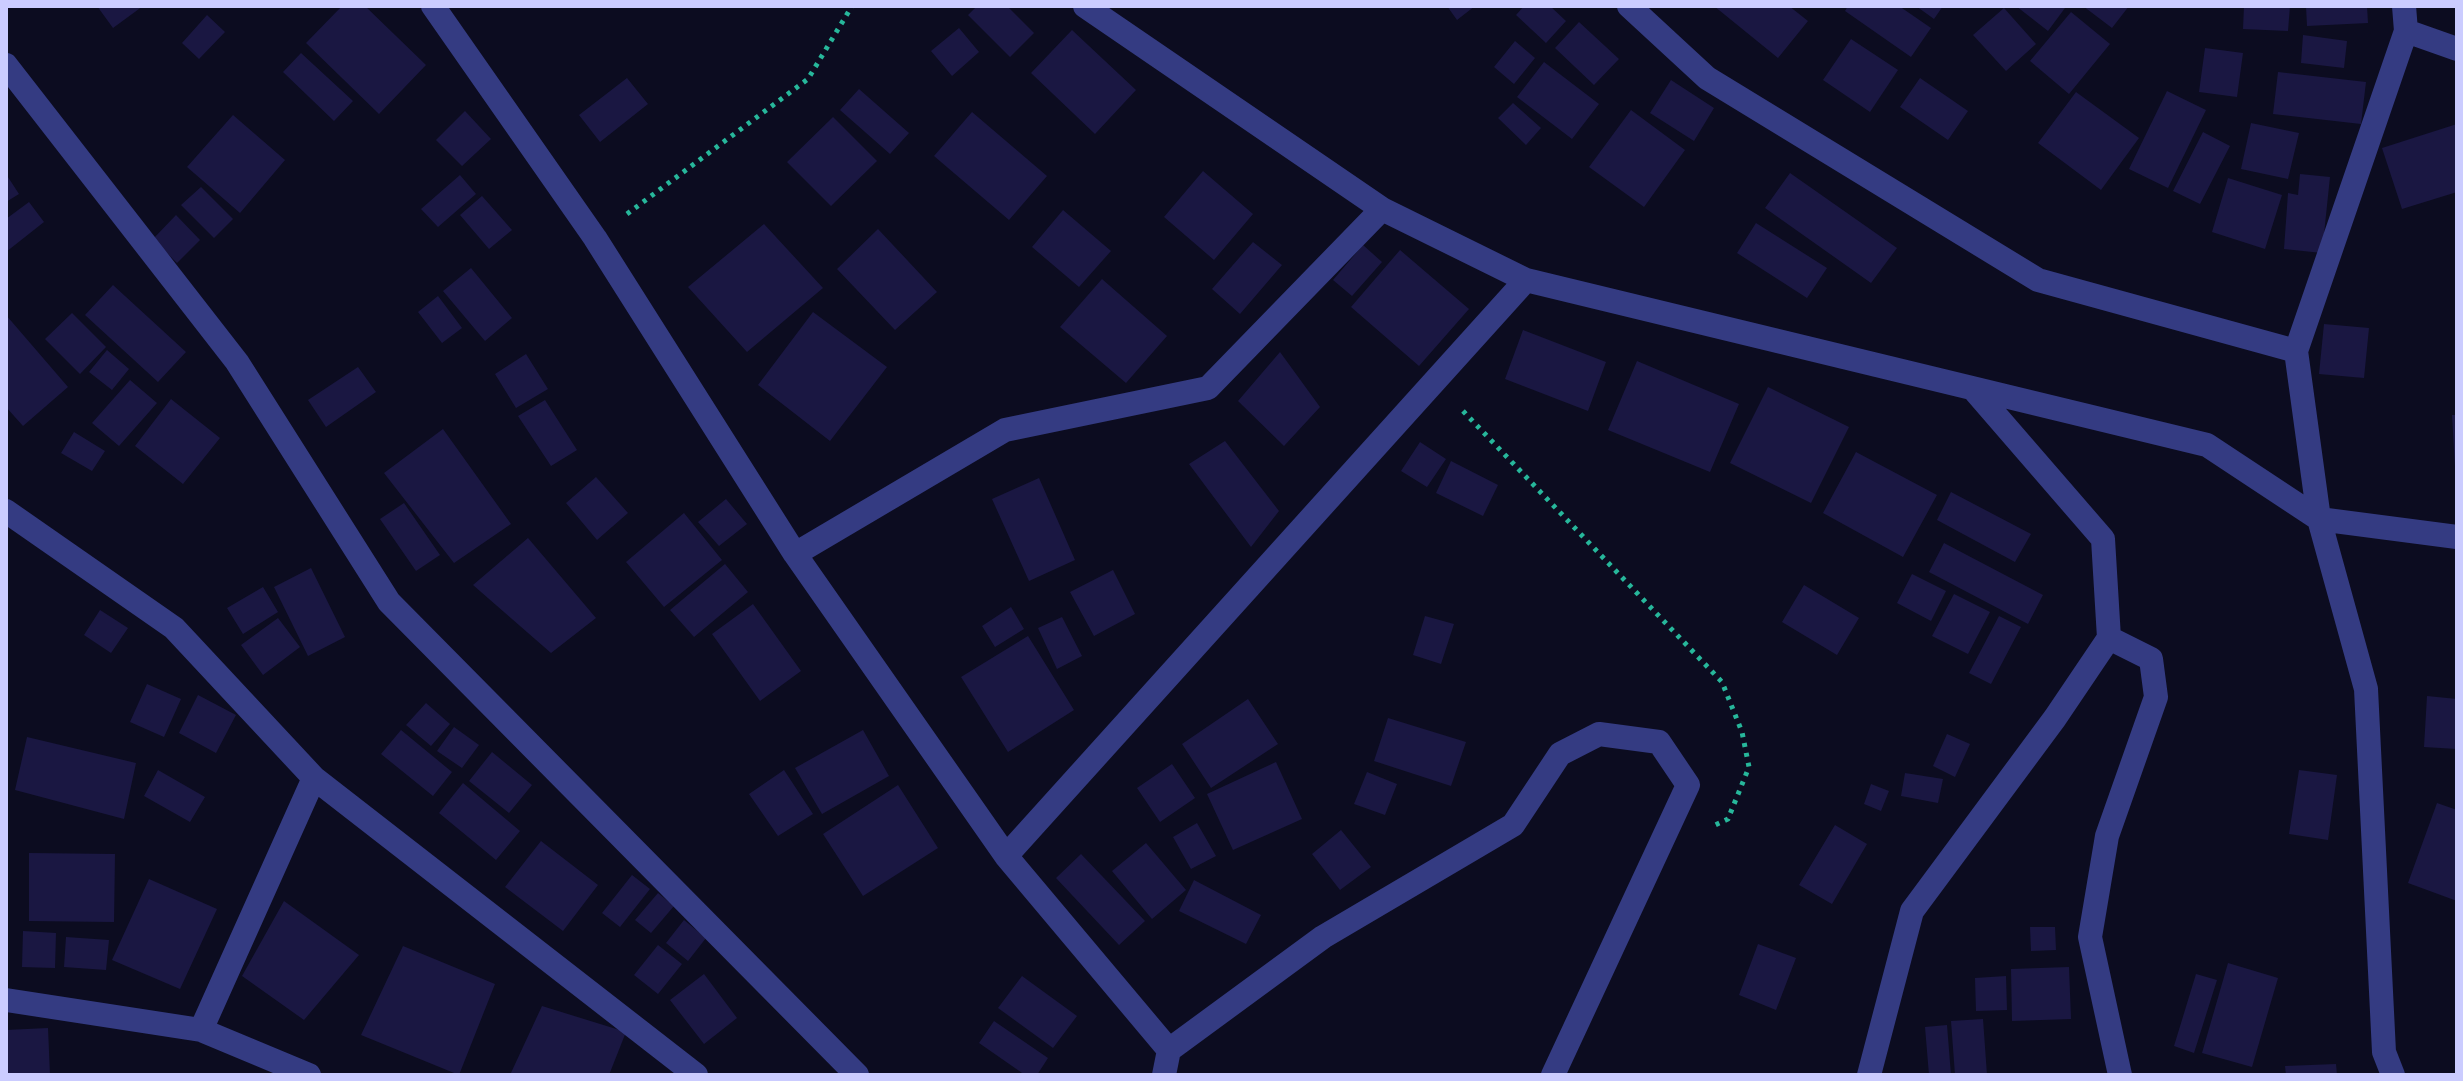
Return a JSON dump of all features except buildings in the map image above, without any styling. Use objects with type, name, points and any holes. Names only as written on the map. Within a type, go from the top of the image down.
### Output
[{"type":"street","points":[[433,6],[595,238],[795,554],[1006,856],[1169,1050]]},
{"type":"street","points":[[1085,6],[1382,209],[1526,280],[2207,445],[2319,519],[2457,537]]},
{"type":"street","points":[[1629,6],[1707,78],[2038,280],[2296,351]]},
{"type":"street","points":[[2393,1075],[2384,1052],[2366,689],[2319,519],[2296,351],[2406,31],[2404,6]]},
{"type":"street","points":[[2406,31],[2457,49]]},
{"type":"street","points":[[6,65],[237,362],[389,602],[857,1075]]},
{"type":"street","points":[[795,554],[1005,430],[1208,388],[1382,209]]},
{"type":"street","points":[[1006,856],[1526,280]]},
{"type":"street","points":[[1869,1075],[1912,911],[2055,718],[2109,638],[2103,539],[1974,390]]},
{"type":"street","points":[[6,511],[174,628],[314,778],[696,1075]]},
{"type":"street","points":[[2109,638],[2151,659],[2156,697],[2107,836],[2090,937],[2120,1075]]},
{"type":"street","points":[[1164,1075],[1169,1050],[1323,937],[1513,825],[1560,754],[1599,734],[1659,742],[1688,785],[1553,1075]]},
{"type":"street","points":[[201,1030],[314,778]]},
{"type":"street","points":[[6,1000],[201,1030],[309,1075]]},
{"type":"path","points":[[595,238],[808,79],[852,6]]},
{"type":"path","points":[[1434,382],[1722,682],[1742,732],[1749,767],[1728,819],[1697,834],[1672,819]]}]
